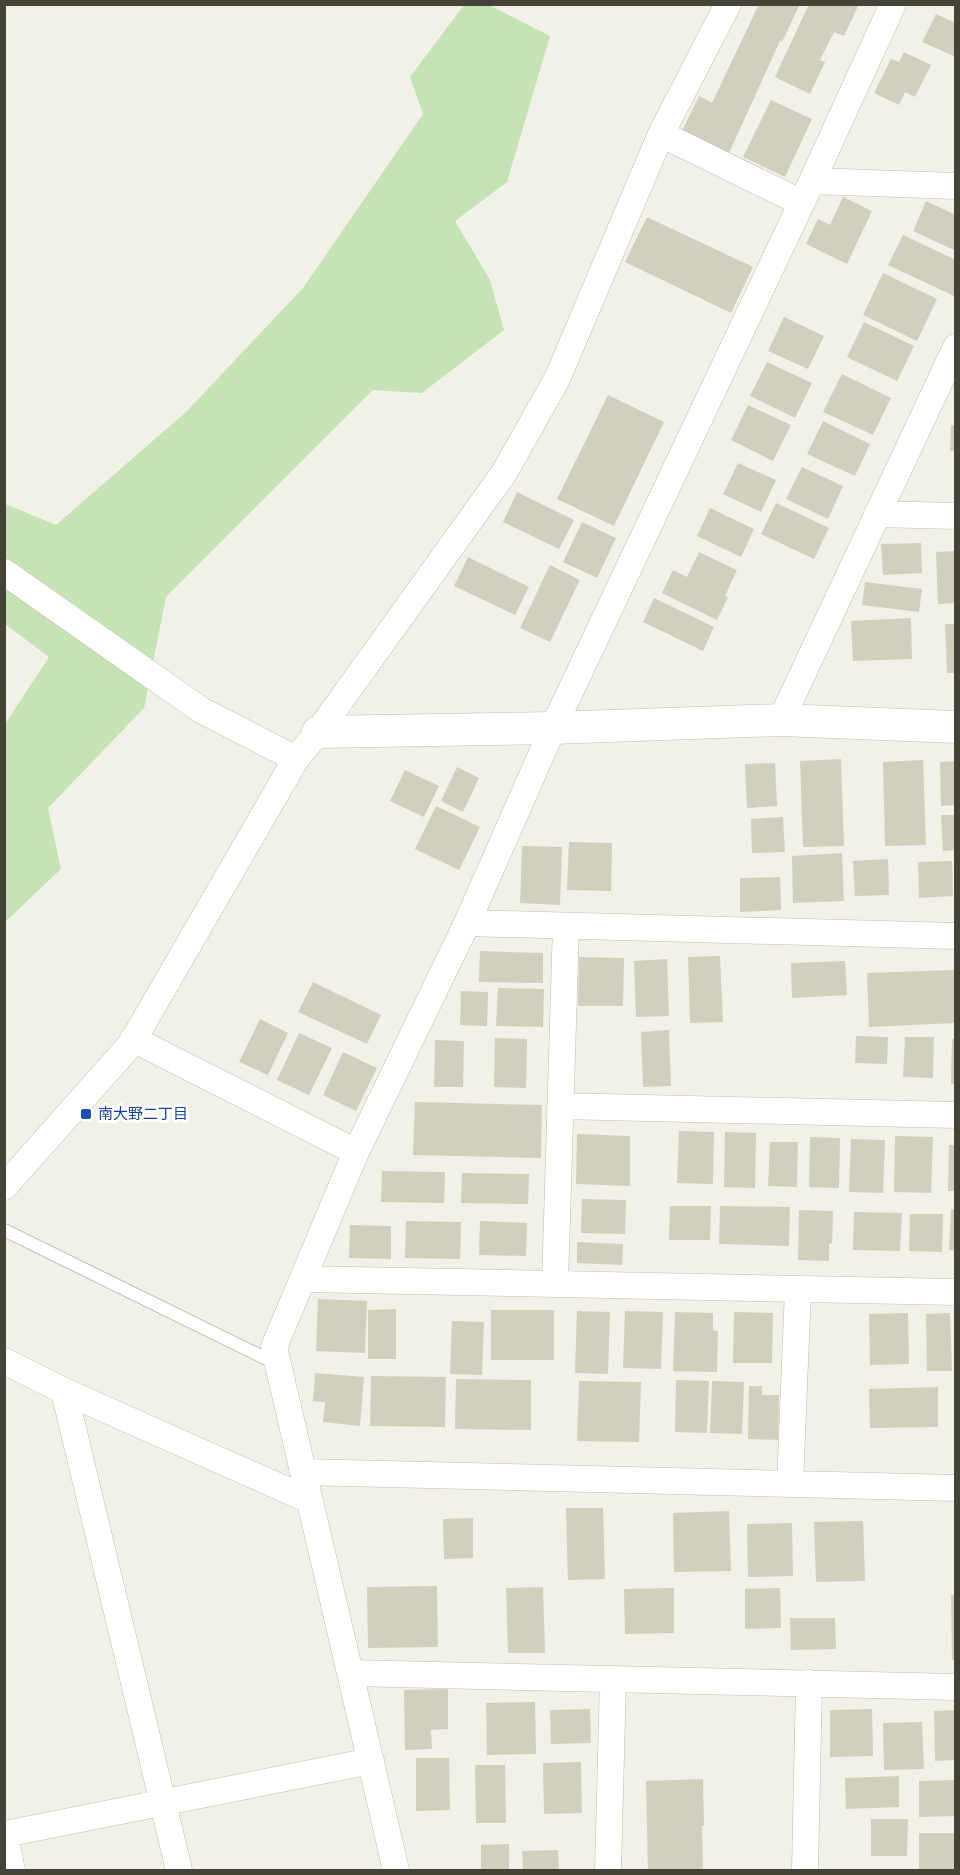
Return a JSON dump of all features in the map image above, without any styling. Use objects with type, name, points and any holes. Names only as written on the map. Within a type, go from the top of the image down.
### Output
[{"type":"street","points":[[8,1175],[131,1044],[296,759],[318,732],[504,473],[557,379],[661,134],[728,4]]},
{"type":"street","points":[[396,1870],[274,1347],[356,1152],[467,923],[553,728],[807,192],[893,4]]},
{"type":"street","points":[[661,134],[807,192],[956,186]]},
{"type":"street","points":[[781,720],[956,346]]},
{"type":"street","points":[[877,514],[956,516]]},
{"type":"street","points":[[4,572],[201,710],[296,759]]},
{"type":"street","points":[[318,732],[553,728],[781,720],[956,726]]},
{"type":"street","points":[[467,923],[956,936]]},
{"type":"street","points":[[555,1284],[566,926]]},
{"type":"street","points":[[133,1039],[356,1152]]},
{"type":"street","points":[[560,1106],[956,1115]]},
{"type":"street","points":[[303,1279],[956,1292]]},
{"type":"street","points":[[790,1484],[798,1289]]},
{"type":"street","points":[[4,1361],[64,1391],[309,1500]]},
{"type":"street","points":[[64,1391],[179,1870]]},
{"type":"street","points":[[303,1472],[956,1488]]},
{"type":"street","points":[[351,1673],[956,1687]]},
{"type":"street","points":[[608,1870],[613,1679]]},
{"type":"street","points":[[805,1870],[809,1683]]},
{"type":"street","points":[[12,1870],[5,1834],[371,1761]]},
{"type":"lane","points":[[4,1230],[278,1364]]},
{"type":"green space","points":[[464,5],[489,5],[550,36],[507,182],[455,221],[490,280],[504,330],[422,393],[373,390],[166,597],[144,708],[48,808],[61,869],[5,922],[5,724],[49,657],[5,624],[5,504],[56,525],[186,412],[303,288],[423,114],[410,77]]},
{"type":"building","points":[[759,4],[800,4],[782,42],[780,41],[729,153],[682,131],[699,96],[712,103]]},
{"type":"building","points":[[809,4],[859,4],[844,36],[834,32],[820,60],[825,62],[810,94],[775,77]]},
{"type":"building","points":[[936,14],[956,23],[956,57],[922,42]]},
{"type":"building","points":[[904,52],[931,65],[915,97],[905,92],[899,105],[874,93],[891,59],[899,62]]},
{"type":"building","points":[[771,100],[812,119],[785,177],[743,157]]},
{"type":"building","points":[[843,197],[872,211],[847,264],[806,244],[818,219],[830,225]]},
{"type":"building","points":[[926,201],[956,215],[956,251],[913,231]]},
{"type":"building","points":[[647,217],[753,267],[731,313],[625,262]]},
{"type":"building","points":[[903,235],[956,260],[956,297],[888,265]]},
{"type":"building","points":[[883,273],[937,299],[917,341],[863,315]]},
{"type":"building","points":[[784,317],[824,336],[808,369],[768,351]]},
{"type":"building","points":[[864,322],[914,346],[897,381],[847,357]]},
{"type":"building","points":[[767,362],[812,383],[795,418],[750,396]]},
{"type":"building","points":[[842,374],[891,398],[873,435],[823,412]]},
{"type":"building","points":[[608,395],[664,422],[614,526],[557,499]]},
{"type":"building","points":[[748,405],[791,425],[773,461],[731,440]]},
{"type":"building","points":[[823,421],[870,444],[855,476],[807,454]]},
{"type":"building","points":[[951,425],[956,426],[956,451],[950,451]]},
{"type":"building","points":[[738,463],[776,480],[761,512],[723,494]]},
{"type":"building","points":[[802,467],[843,486],[828,519],[786,499]]},
{"type":"building","points":[[517,492],[574,520],[559,549],[503,522]]},
{"type":"building","points":[[776,503],[829,528],[814,559],[761,534]]},
{"type":"building","points":[[710,508],[754,529],[741,557],[697,536]]},
{"type":"building","points":[[582,522],[616,538],[597,578],[563,562]]},
{"type":"building","points":[[921,543],[922,573],[883,575],[881,544]]},
{"type":"building","points":[[955,551],[956,603],[938,604],[936,552]]},
{"type":"building","points":[[699,552],[737,570],[717,620],[662,593],[673,570],[687,577]]},
{"type":"building","points":[[468,557],[529,587],[515,615],[454,586]]},
{"type":"building","points":[[550,565],[580,580],[550,642],[520,628]]},
{"type":"building","points":[[865,582],[922,589],[919,612],[862,605]]},
{"type":"building","points":[[654,598],[714,627],[703,651],[643,622]]},
{"type":"building","points":[[911,618],[912,659],[853,661],[851,621]]},
{"type":"building","points":[[945,624],[956,624],[956,673],[947,673]]},
{"type":"building","points":[[841,759],[844,846],[803,847],[800,761]]},
{"type":"building","points":[[923,760],[926,845],[885,846],[883,762]]},
{"type":"building","points":[[956,761],[956,805],[941,806],[940,762]]},
{"type":"building","points":[[775,763],[777,806],[747,808],[745,764]]},
{"type":"building","points":[[457,767],[479,778],[463,812],[441,801]]},
{"type":"building","points":[[405,770],[439,786],[424,817],[390,801]]},
{"type":"building","points":[[436,806],[480,827],[459,870],[415,849]]},
{"type":"building","points":[[941,815],[956,815],[956,850],[943,851]]},
{"type":"building","points":[[783,817],[785,852],[752,853],[751,819]]},
{"type":"building","points":[[569,842],[612,843],[611,891],[567,890]]},
{"type":"building","points":[[522,846],[562,847],[560,905],[520,903]]},
{"type":"building","points":[[842,853],[844,901],[793,903],[792,856]]},
{"type":"building","points":[[888,859],[889,895],[855,896],[853,861]]},
{"type":"building","points":[[952,861],[953,896],[919,898],[918,862]]},
{"type":"building","points":[[780,877],[781,910],[740,912],[740,878]]},
{"type":"building","points":[[480,951],[543,953],[543,983],[479,982]]},
{"type":"building","points":[[720,956],[723,1022],[690,1023],[688,957]]},
{"type":"building","points":[[579,957],[624,958],[623,1006],[578,1006]]},
{"type":"building","points":[[667,959],[669,1016],[636,1017],[634,961]]},
{"type":"building","points":[[845,961],[847,995],[792,998],[791,963]]},
{"type":"building","points":[[954,970],[956,1023],[869,1027],[867,973]]},
{"type":"building","points":[[313,982],[381,1015],[367,1044],[298,1012]]},
{"type":"building","points":[[498,988],[544,989],[543,1027],[496,1026]]},
{"type":"building","points":[[461,991],[488,992],[487,1026],[460,1025]]},
{"type":"building","points":[[260,1019],[288,1033],[268,1075],[239,1062]]},
{"type":"building","points":[[669,1030],[671,1086],[643,1087],[641,1032]]},
{"type":"building","points":[[299,1033],[332,1048],[309,1095],[277,1080]]},
{"type":"building","points":[[856,1036],[888,1037],[887,1064],[855,1063]]},
{"type":"building","points":[[905,1037],[934,1037],[933,1078],[903,1077]]},
{"type":"building","points":[[495,1038],[527,1039],[526,1088],[494,1087]]},
{"type":"building","points":[[952,1039],[956,1039],[956,1084],[951,1084]]},
{"type":"building","points":[[435,1040],[464,1041],[463,1087],[434,1087]]},
{"type":"building","points":[[343,1052],[377,1068],[356,1111],[323,1095]]},
{"type":"building","points":[[415,1102],[542,1105],[541,1158],[413,1155]]},
{"type":"building","points":[[679,1131],[714,1132],[713,1184],[677,1183]]},
{"type":"building","points":[[725,1132],[756,1133],[755,1188],[724,1187]]},
{"type":"building","points":[[577,1134],[630,1136],[630,1186],[576,1184]]},
{"type":"building","points":[[895,1136],[933,1137],[931,1193],[894,1192]]},
{"type":"building","points":[[810,1137],[840,1138],[839,1188],[809,1187]]},
{"type":"building","points":[[851,1139],[885,1140],[883,1193],[849,1192]]},
{"type":"building","points":[[770,1142],[798,1142],[797,1187],[768,1186]]},
{"type":"building","points":[[949,1145],[956,1145],[956,1191],[948,1191]]},
{"type":"building","points":[[382,1171],[445,1172],[444,1203],[381,1202]]},
{"type":"building","points":[[462,1173],[529,1174],[528,1204],[461,1203]]},
{"type":"building","points":[[582,1199],[626,1200],[625,1234],[581,1233]]},
{"type":"building","points":[[670,1206],[711,1206],[710,1240],[669,1240]]},
{"type":"building","points":[[720,1206],[790,1207],[789,1246],[719,1244]]},
{"type":"building","points":[[951,1209],[956,1210],[956,1251],[949,1250]]},
{"type":"building","points":[[799,1210],[833,1211],[829,1261],[798,1260]]},
{"type":"building","points":[[854,1212],[902,1213],[900,1251],[853,1250]]},
{"type":"building","points":[[910,1214],[943,1214],[942,1252],[909,1251]]},
{"type":"building","points":[[406,1221],[461,1222],[460,1259],[405,1258]]},
{"type":"building","points":[[480,1221],[527,1223],[526,1256],[479,1255]]},
{"type":"building","points":[[350,1225],[391,1226],[391,1259],[349,1258]]},
{"type":"building","points":[[577,1242],[623,1244],[622,1265],[577,1263]]},
{"type":"building","points":[[318,1299],[367,1301],[365,1353],[316,1351]]},
{"type":"building","points":[[396,1309],[396,1359],[368,1359],[368,1310]]},
{"type":"building","points":[[491,1310],[554,1310],[554,1360],[491,1360]]},
{"type":"building","points":[[577,1311],[610,1312],[608,1374],[575,1373]]},
{"type":"building","points":[[625,1311],[663,1312],[661,1369],[623,1368]]},
{"type":"building","points":[[675,1312],[713,1313],[713,1330],[718,1331],[717,1372],[673,1371]]},
{"type":"building","points":[[734,1312],[773,1313],[772,1363],[733,1363]]},
{"type":"building","points":[[908,1313],[909,1364],[870,1365],[869,1314]]},
{"type":"building","points":[[950,1313],[952,1371],[927,1371],[926,1314]]},
{"type":"building","points":[[452,1321],[484,1322],[482,1375],[450,1374]]},
{"type":"building","points":[[315,1373],[364,1377],[360,1426],[323,1422],[325,1402],[313,1401]]},
{"type":"building","points":[[371,1376],[446,1377],[445,1427],[370,1426]]},
{"type":"building","points":[[456,1379],[531,1380],[531,1430],[455,1429]]},
{"type":"building","points":[[676,1380],[709,1381],[707,1433],[675,1432]]},
{"type":"building","points":[[579,1381],[641,1382],[639,1442],[577,1441]]},
{"type":"building","points":[[712,1381],[744,1382],[742,1434],[710,1433]]},
{"type":"building","points":[[749,1386],[762,1386],[762,1395],[779,1395],[778,1440],[748,1439]]},
{"type":"building","points":[[938,1387],[938,1427],[870,1428],[869,1389]]},
{"type":"building","points":[[566,1508],[603,1508],[605,1579],[568,1580]]},
{"type":"building","points":[[729,1511],[731,1571],[674,1572],[673,1513]]},
{"type":"building","points":[[473,1518],[473,1558],[444,1559],[443,1519]]},
{"type":"building","points":[[863,1521],[865,1581],[816,1582],[814,1522]]},
{"type":"building","points":[[792,1523],[793,1576],[748,1577],[747,1524]]},
{"type":"building","points":[[437,1586],[438,1647],[368,1648],[367,1587]]},
{"type":"building","points":[[543,1587],[545,1653],[508,1653],[506,1588]]},
{"type":"building","points":[[674,1588],[674,1633],[625,1634],[624,1589]]},
{"type":"building","points":[[780,1588],[781,1628],[745,1629],[745,1589]]},
{"type":"building","points":[[951,1595],[956,1595],[956,1660],[952,1660]]},
{"type":"building","points":[[790,1618],[835,1618],[836,1649],[791,1650]]},
{"type":"building","points":[[448,1689],[448,1729],[431,1730],[432,1749],[405,1750],[404,1690]]},
{"type":"building","points":[[535,1702],[536,1754],[487,1755],[486,1703]]},
{"type":"building","points":[[590,1709],[591,1743],[551,1744],[550,1710]]},
{"type":"building","points":[[872,1709],[873,1756],[830,1757],[830,1710]]},
{"type":"building","points":[[956,1710],[956,1760],[935,1761],[934,1711]]},
{"type":"building","points":[[922,1722],[924,1769],[884,1770],[883,1723]]},
{"type":"building","points":[[416,1758],[449,1758],[450,1810],[416,1811]]},
{"type":"building","points":[[581,1762],[582,1813],[544,1814],[543,1763]]},
{"type":"building","points":[[475,1765],[505,1765],[506,1823],[476,1823]]},
{"type":"building","points":[[899,1776],[899,1807],[846,1809],[845,1778]]},
{"type":"building","points":[[703,1779],[703,1870],[648,1870],[646,1781]]},
{"type":"building","points":[[956,1780],[956,1816],[919,1817],[919,1781]]},
{"type":"building","points":[[871,1819],[908,1819],[907,1856],[871,1856]]},
{"type":"building","points":[[919,1833],[956,1833],[956,1869],[919,1869]]},
{"type":"building","points":[[509,1844],[509,1870],[481,1870],[481,1845]]},
{"type":"building","points":[[558,1850],[559,1870],[523,1870],[522,1851]]},
{"type":"place","name":"南大野二丁目","points":[[86,1114]]}]
